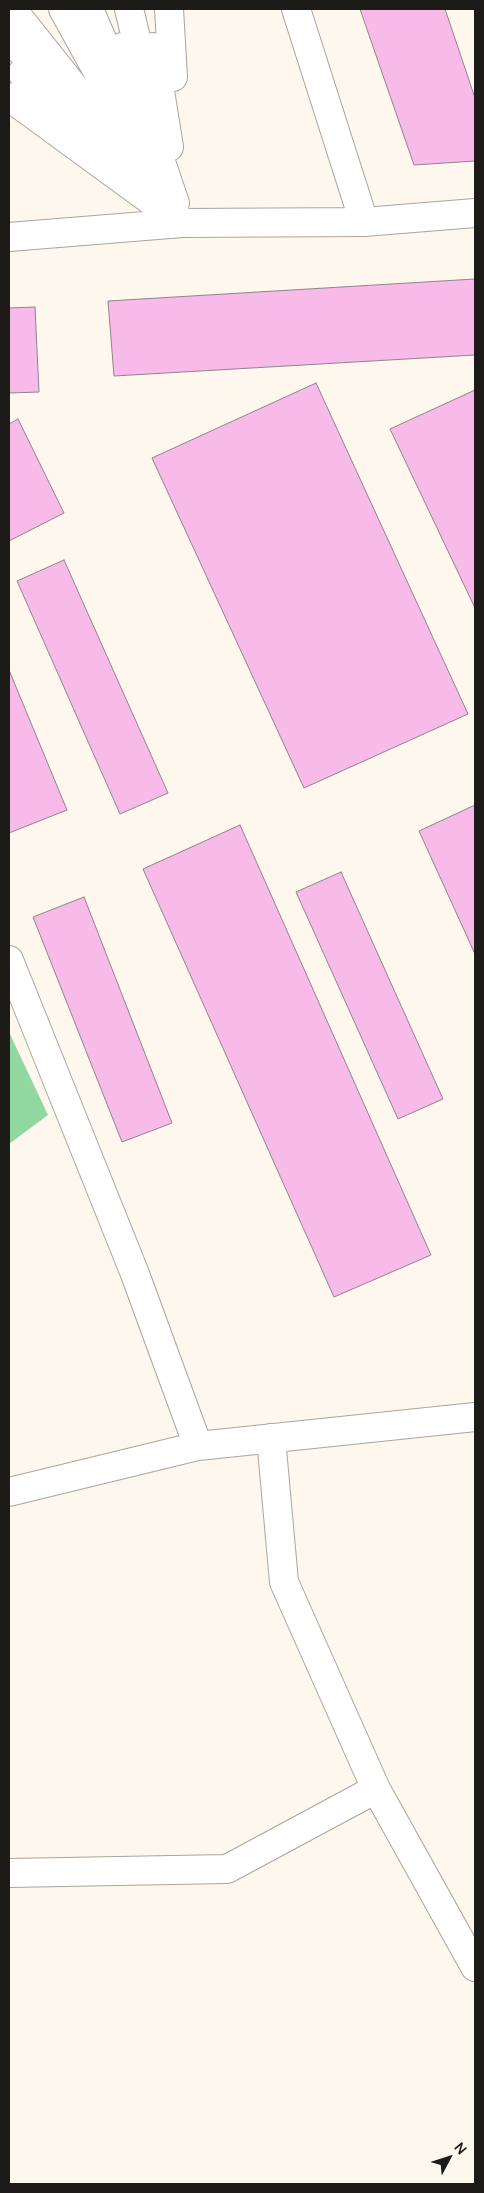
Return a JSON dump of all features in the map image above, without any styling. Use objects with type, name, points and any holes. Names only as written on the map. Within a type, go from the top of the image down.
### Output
[{"type":"street","points":[[12,9],[182,223]]},
{"type":"street","points":[[36,9],[182,223]]},
{"type":"street","points":[[64,9],[182,223]]},
{"type":"street","points":[[89,9],[182,223]]},
{"type":"street","points":[[108,9],[182,223]]},
{"type":"street","points":[[129,9],[182,223]]},
{"type":"street","points":[[147,9],[182,223]]},
{"type":"street","points":[[169,9],[182,223]]},
{"type":"street","points":[[296,9],[364,222]]},
{"type":"street","points":[[9,38],[182,223]]},
{"type":"street","points":[[9,61],[182,223]]},
{"type":"street","points":[[9,80],[182,223]]},
{"type":"street","points":[[9,97],[182,223]]},
{"type":"street","points":[[9,110],[182,223]]},
{"type":"street","points":[[9,237],[182,223],[364,222],[475,213]]},
{"type":"street","points":[[9,960],[135,1274],[198,1446]]},
{"type":"street","points":[[9,1492],[198,1446],[475,1417]]},
{"type":"street","points":[[272,1438],[284,1582],[376,1789],[475,1967]]},
{"type":"street","points":[[9,1874],[227,1869],[376,1789]]},
{"type":"green space","points":[[9,1032],[48,1115],[9,1144]]},
{"type":"building","points":[[360,9],[445,9],[475,98],[475,161],[414,165]]},
{"type":"building","points":[[475,279],[475,355],[114,376],[108,301]]},
{"type":"building","points":[[35,307],[39,392],[9,393],[9,308]]},
{"type":"building","points":[[316,383],[468,714],[304,788],[152,458]]},
{"type":"building","points":[[475,390],[475,608],[390,429]]},
{"type":"building","points":[[18,419],[64,513],[9,541],[9,424]]},
{"type":"building","points":[[64,560],[168,793],[120,814],[17,581]]},
{"type":"building","points":[[9,670],[67,810],[9,833]]},
{"type":"building","points":[[475,805],[475,954],[419,831]]},
{"type":"building","points":[[240,825],[431,1255],[334,1297],[143,869]]},
{"type":"building","points":[[341,872],[443,1099],[398,1119],[296,892]]},
{"type":"building","points":[[84,897],[172,1123],[122,1142],[33,917]]}]
